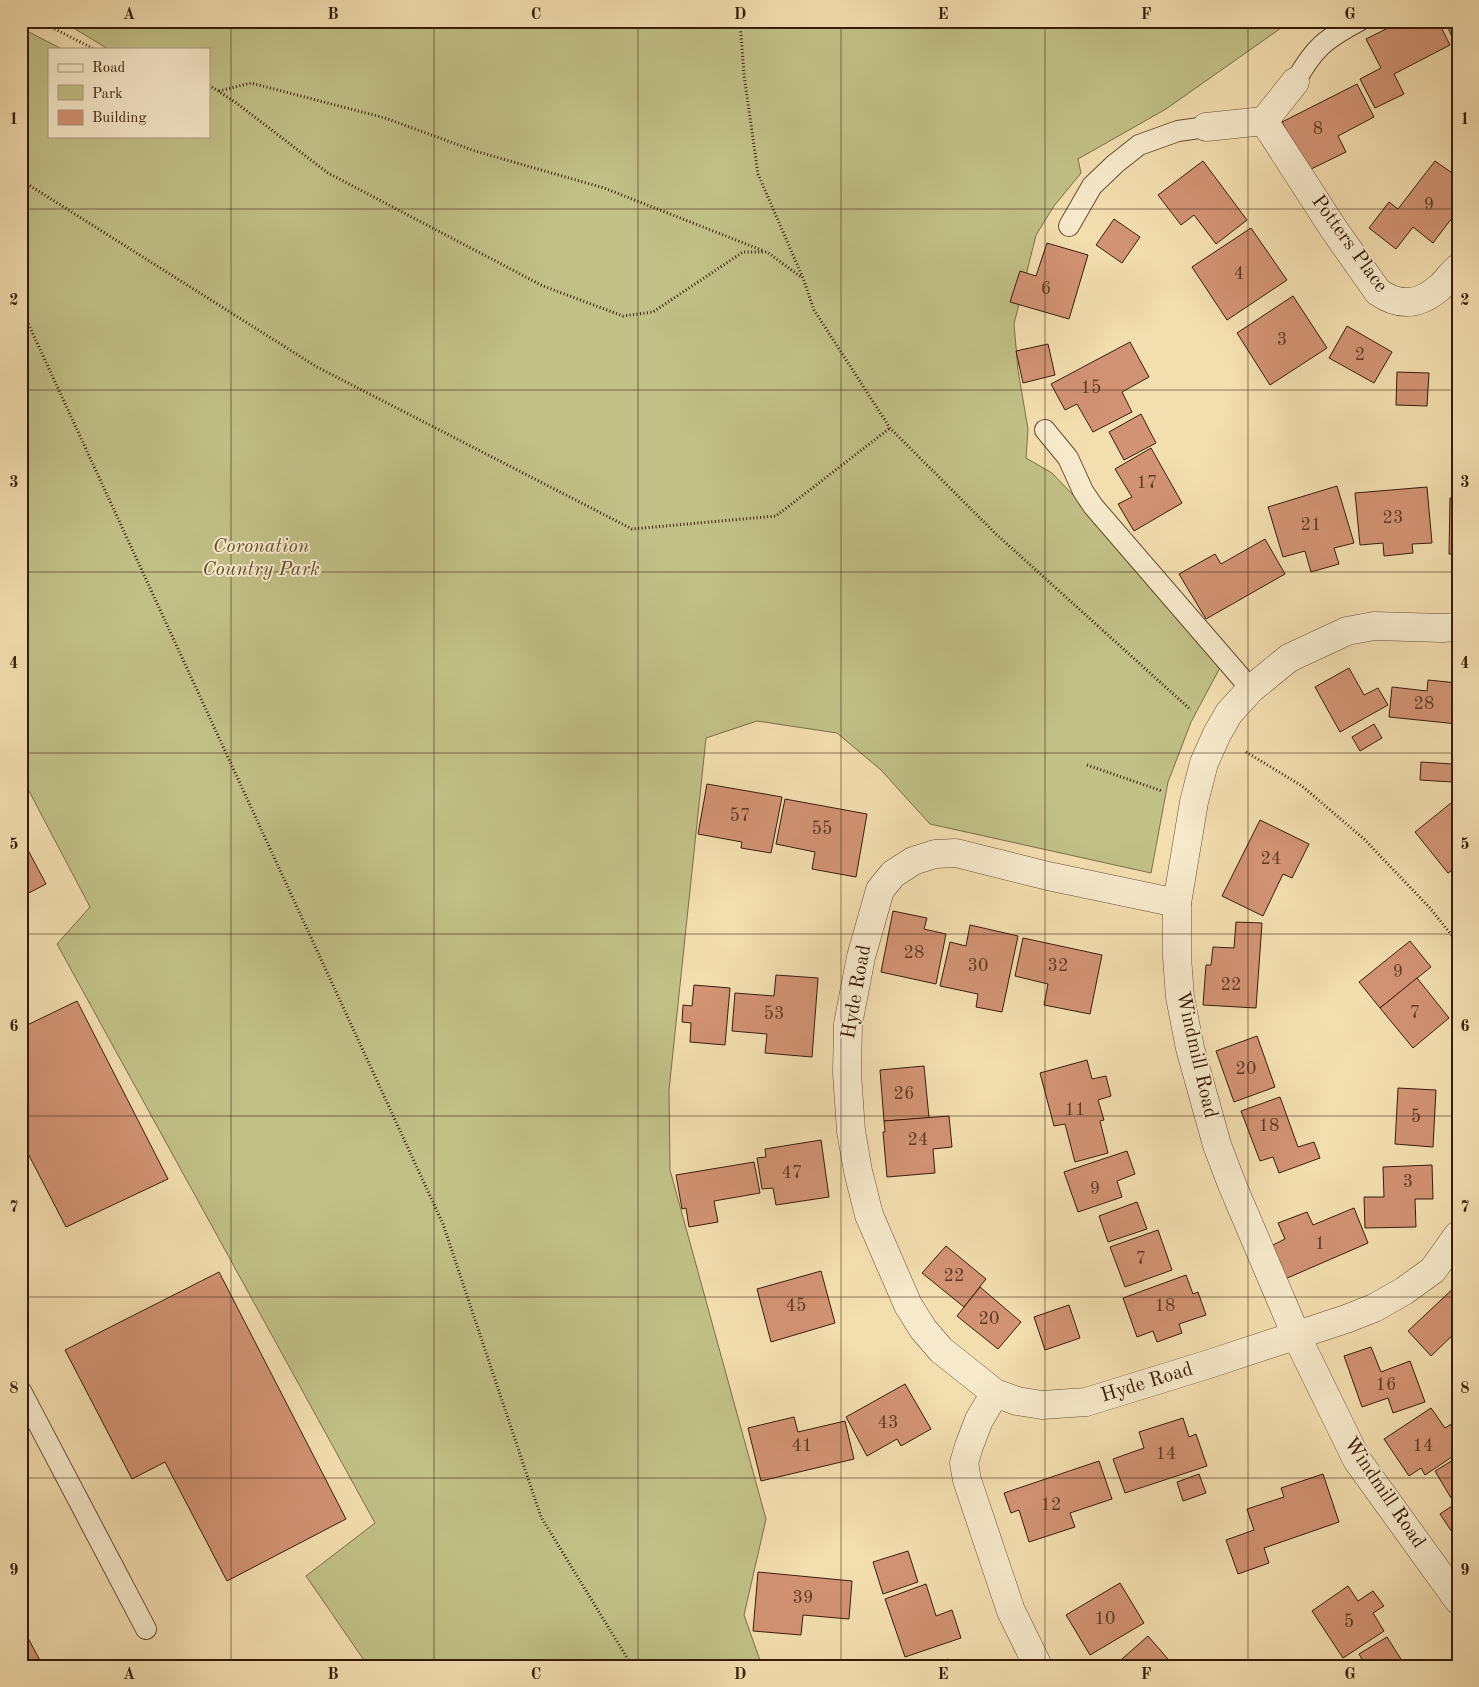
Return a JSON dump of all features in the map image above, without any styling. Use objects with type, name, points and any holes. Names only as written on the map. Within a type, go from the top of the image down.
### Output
[{"type":"street","points":[[1206,127],[1264,121],[1295,82]]},
{"type":"street","name":"Potters Place","points":[[1264,121],[1333,228],[1378,292],[1388,298],[1404,302],[1421,301],[1440,287],[1458,268]]},
{"type":"street","name":"Windmill Road","points":[[1458,627],[1374,626],[1347,631],[1289,658],[1251,689],[1229,713],[1217,734],[1204,764],[1194,802],[1177,903],[1176,957],[1180,998],[1195,1066],[1217,1145],[1296,1335],[1357,1460],[1458,1600]]},
{"type":"street","name":"Hyde Road","points":[[1177,903],[1048,876],[956,853],[935,854],[913,861],[893,874],[880,890],[861,957],[848,1024],[847,1073],[851,1131],[858,1171],[869,1215],[908,1304],[923,1329],[941,1350],[995,1393],[1017,1401],[1042,1405],[1086,1402],[1206,1365],[1374,1308],[1432,1270],[1458,1235]]},
{"type":"street","points":[[995,1393],[979,1420],[964,1463],[967,1480],[1010,1611],[1038,1666]]},
{"type":"lane","points":[[1295,82],[1307,59],[1323,43],[1359,21]]},
{"type":"lane","points":[[1069,226],[1092,186],[1139,145],[1178,131],[1206,127]]},
{"type":"lane","points":[[1045,430],[1068,458],[1083,491],[1093,506],[1251,689]]},
{"type":"lane","points":[[21,1392],[146,1629]]},
{"type":"path","points":[[39,21],[92,48]]},
{"type":"path","points":[[740,21],[744,75],[758,174],[803,278],[814,310],[890,428],[996,534],[1217,734],[1302,786],[1364,840],[1429,907],[1458,943]]},
{"type":"path","points":[[218,91],[250,83],[385,118],[475,151],[604,188],[767,252],[803,278]]},
{"type":"path","points":[[210,86],[235,102],[328,173],[543,286],[623,316],[653,312],[743,252],[767,252]]},
{"type":"path","points":[[21,180],[317,366],[632,529],[776,516],[890,428]]},
{"type":"path","points":[[21,308],[443,1224],[541,1517],[632,1666]]},
{"type":"path","points":[[1087,765],[1194,802]]},
{"type":"green space","name":"Coronation Country Park","points":[[62,21],[1291,21],[1166,109],[1078,159],[1081,173],[1054,206],[1036,235],[1014,324],[1018,370],[1028,429],[1026,458],[1052,473],[1223,662],[1191,722],[1168,782],[1151,873],[930,824],[881,770],[837,733],[757,721],[706,738],[669,1090],[670,1170],[766,1519],[744,1615],[762,1666],[368,1666],[306,1576],[375,1523],[57,944],[90,907],[21,776],[21,28],[60,48],[48,48],[48,138],[210,138],[210,48],[106,48]]},
{"type":"building","points":[[1392,21],[1438,21],[1450,45],[1394,74],[1404,94],[1375,108],[1360,79],[1381,68],[1366,39],[1394,25]]},
{"type":"building","points":[[1445,21],[1458,21],[1458,43],[1455,44]]},
{"type":"building","points":[[1357,84],[1374,117],[1338,136],[1346,152],[1307,171],[1282,122]]},
{"type":"building","points":[[1203,161],[1247,220],[1216,244],[1194,215],[1181,225],[1158,195]]},
{"type":"building","points":[[1435,161],[1458,177],[1458,210],[1433,243],[1413,227],[1396,249],[1369,228],[1389,202],[1398,209]]},
{"type":"building","points":[[1114,219],[1140,237],[1122,263],[1096,245]]},
{"type":"building","points":[[1251,228],[1287,280],[1227,320],[1192,267]]},
{"type":"building","points":[[1047,243],[1088,255],[1069,319],[1010,302],[1020,271],[1036,276]]},
{"type":"building","points":[[1293,296],[1327,348],[1270,385],[1237,333]]},
{"type":"building","points":[[1347,326],[1392,352],[1374,383],[1329,358]]},
{"type":"building","points":[[1130,342],[1149,377],[1122,392],[1132,412],[1093,432],[1077,404],[1065,410],[1051,384]]},
{"type":"building","points":[[1048,344],[1055,375],[1023,383],[1016,351]]},
{"type":"building","points":[[1397,372],[1429,373],[1427,406],[1396,405]]},
{"type":"building","points":[[1455,406],[1458,406],[1458,440],[1453,439]]},
{"type":"building","points":[[1141,414],[1156,443],[1124,460],[1109,432]]},
{"type":"building","points":[[1151,448],[1182,503],[1134,531],[1118,504],[1132,497],[1115,469]]},
{"type":"building","points":[[1337,486],[1354,543],[1334,548],[1339,564],[1311,572],[1305,551],[1283,557],[1268,507]]},
{"type":"building","points":[[1427,487],[1432,543],[1412,544],[1413,553],[1384,556],[1383,543],[1360,545],[1355,493]]},
{"type":"building","points":[[1450,498],[1458,498],[1458,554],[1449,554]]},
{"type":"building","points":[[1265,539],[1285,574],[1206,619],[1179,574],[1215,554],[1221,564]]},
{"type":"building","points":[[1349,668],[1364,695],[1378,688],[1388,705],[1340,732],[1315,687]]},
{"type":"building","points":[[1428,680],[1458,683],[1458,724],[1389,717],[1392,687],[1427,691]]},
{"type":"building","points":[[1374,724],[1382,738],[1360,751],[1352,737]]},
{"type":"building","points":[[1421,762],[1453,764],[1452,782],[1420,780]]},
{"type":"building","points":[[707,784],[782,797],[771,853],[741,848],[742,842],[698,834]]},
{"type":"building","points":[[785,799],[867,814],[856,877],[812,869],[815,852],[776,844]]},
{"type":"building","points":[[1451,803],[1458,812],[1458,866],[1448,873],[1415,832]]},
{"type":"building","points":[[1260,820],[1309,844],[1292,878],[1283,874],[1263,916],[1222,896]]},
{"type":"building","points":[[21,837],[46,884],[21,897]]},
{"type":"building","points":[[893,911],[927,918],[924,929],[946,934],[936,984],[881,972]]},
{"type":"building","points":[[1236,922],[1262,923],[1256,1008],[1203,1005],[1206,965],[1211,965],[1213,947],[1234,948]]},
{"type":"building","points":[[970,925],[1018,936],[1002,1012],[976,1007],[978,994],[940,986],[950,942],[966,946]]},
{"type":"building","points":[[1023,938],[1102,955],[1090,1014],[1044,1005],[1048,984],[1015,976]]},
{"type":"building","points":[[1410,941],[1431,967],[1380,1008],[1359,982]]},
{"type":"building","points":[[776,975],[818,978],[812,1057],[765,1053],[767,1034],[732,1031],[735,993],[774,996]]},
{"type":"building","points":[[1417,978],[1449,1018],[1413,1048],[1380,1008]]},
{"type":"building","points":[[694,985],[730,988],[725,1045],[690,1042],[691,1023],[682,1022],[683,1005],[692,1006]]},
{"type":"building","points":[[77,1001],[168,1179],[66,1227],[21,1140],[21,1028]]},
{"type":"building","points":[[1257,1036],[1275,1087],[1234,1102],[1216,1051]]},
{"type":"building","points":[[1087,1060],[1092,1079],[1106,1076],[1111,1096],[1098,1100],[1104,1120],[1100,1121],[1108,1153],[1075,1162],[1065,1124],[1054,1126],[1040,1073]]},
{"type":"building","points":[[924,1066],[929,1118],[884,1121],[880,1070]]},
{"type":"building","points":[[1398,1088],[1436,1090],[1433,1147],[1395,1144]]},
{"type":"building","points":[[1280,1097],[1298,1147],[1314,1142],[1320,1158],[1279,1173],[1273,1157],[1260,1161],[1241,1111]]},
{"type":"building","points":[[949,1116],[952,1147],[933,1149],[935,1173],[887,1177],[883,1132],[885,1132],[884,1121]]},
{"type":"building","points":[[821,1140],[829,1197],[776,1205],[773,1188],[762,1189],[757,1158],[766,1157],[765,1149]]},
{"type":"building","points":[[1127,1151],[1135,1174],[1117,1181],[1122,1197],[1078,1212],[1064,1172]]},
{"type":"building","points":[[754,1162],[760,1193],[714,1201],[718,1222],[689,1227],[686,1208],[682,1209],[676,1175]]},
{"type":"building","points":[[1432,1165],[1433,1199],[1415,1199],[1416,1227],[1365,1228],[1364,1197],[1384,1197],[1383,1167]]},
{"type":"building","points":[[1137,1202],[1147,1229],[1108,1242],[1099,1216]]},
{"type":"building","points":[[1354,1208],[1368,1243],[1285,1279],[1271,1246],[1285,1239],[1278,1223],[1307,1212],[1313,1225]]},
{"type":"building","points":[[1158,1230],[1172,1270],[1125,1287],[1110,1247]]},
{"type":"building","points":[[946,1246],[986,1279],[964,1307],[922,1273]]},
{"type":"building","points":[[821,1271],[835,1323],[771,1342],[757,1289]]},
{"type":"building","points":[[219,1272],[346,1519],[227,1581],[165,1462],[132,1479],[65,1350]]},
{"type":"building","points":[[1186,1275],[1193,1294],[1198,1292],[1206,1315],[1179,1324],[1182,1333],[1157,1342],[1153,1331],[1137,1337],[1123,1298]]},
{"type":"building","points":[[1458,1284],[1458,1330],[1431,1356],[1408,1331]]},
{"type":"building","points":[[980,1287],[1021,1322],[998,1349],[957,1316]]},
{"type":"building","points":[[1069,1305],[1080,1338],[1045,1350],[1034,1317]]},
{"type":"building","points":[[1371,1347],[1381,1372],[1410,1361],[1425,1402],[1393,1413],[1388,1398],[1362,1407],[1344,1356]]},
{"type":"building","points":[[905,1384],[931,1429],[901,1446],[897,1439],[867,1456],[846,1417]]},
{"type":"building","points":[[1431,1408],[1445,1428],[1458,1420],[1458,1453],[1425,1475],[1421,1468],[1409,1476],[1384,1439]]},
{"type":"building","points":[[794,1417],[798,1432],[845,1421],[854,1459],[761,1481],[748,1428]]},
{"type":"building","points":[[1183,1418],[1189,1437],[1196,1434],[1207,1466],[1125,1493],[1113,1459],[1144,1448],[1139,1432]]},
{"type":"building","points":[[1458,1457],[1458,1494],[1451,1498],[1435,1471]]},
{"type":"building","points":[[1099,1461],[1112,1499],[1070,1513],[1075,1527],[1029,1542],[1019,1510],[1011,1513],[1004,1493]]},
{"type":"building","points":[[1199,1474],[1206,1493],[1183,1501],[1177,1482]]},
{"type":"building","points":[[1323,1474],[1339,1522],[1264,1548],[1269,1563],[1238,1574],[1226,1540],[1254,1530],[1247,1509],[1284,1497],[1281,1488]]},
{"type":"building","points":[[1458,1502],[1458,1541],[1440,1514]]},
{"type":"building","points":[[908,1551],[918,1582],[883,1594],[873,1562]]},
{"type":"building","points":[[758,1572],[852,1581],[849,1619],[803,1615],[801,1635],[753,1631]]},
{"type":"building","points":[[1120,1583],[1144,1623],[1090,1655],[1066,1615]]},
{"type":"building","points":[[926,1584],[936,1616],[952,1610],[961,1638],[905,1657],[885,1599]]},
{"type":"building","points":[[1348,1586],[1358,1601],[1373,1591],[1384,1606],[1373,1613],[1384,1631],[1343,1658],[1312,1611]]},
{"type":"building","points":[[21,1625],[43,1666],[21,1666]]},
{"type":"building","points":[[1148,1636],[1174,1666],[1114,1666]]},
{"type":"building","points":[[1387,1637],[1404,1664],[1400,1666],[1366,1666],[1359,1654]]},
{"type":"building","points":[[948,1659],[951,1666],[927,1666]]}]
